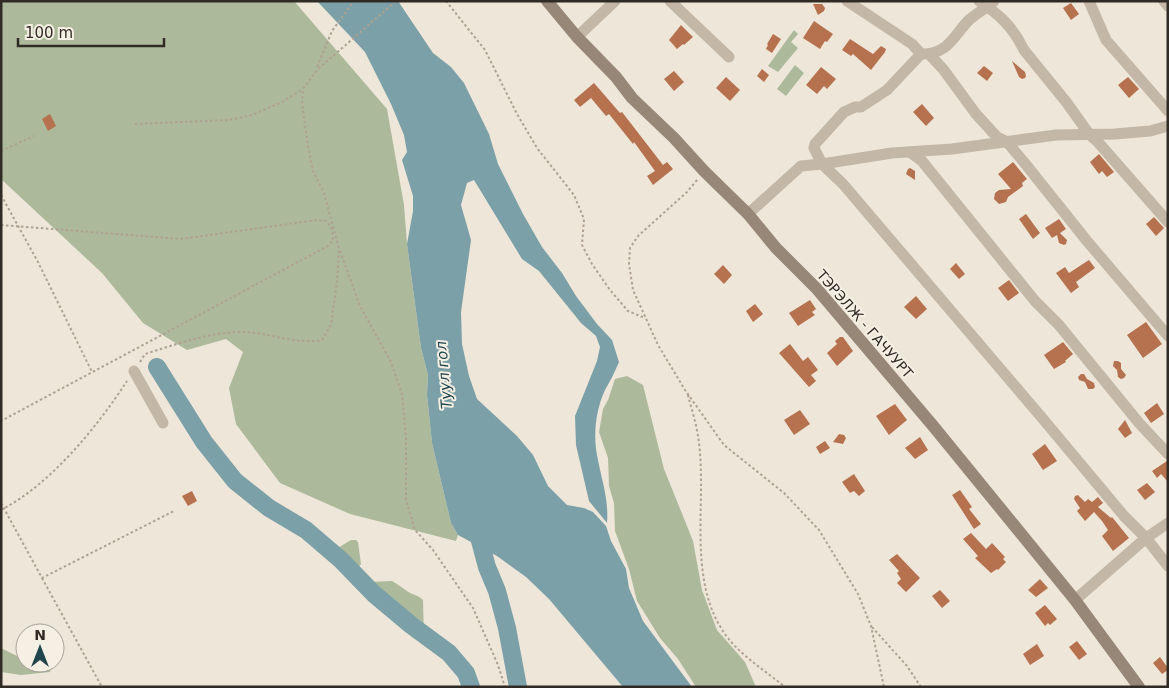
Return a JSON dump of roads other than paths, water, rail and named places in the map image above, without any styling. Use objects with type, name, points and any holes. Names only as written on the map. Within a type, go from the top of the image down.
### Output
[{"type":"main road","name":"ТЭРЭЛЖ - ГАЧУУРТ","points":[[547,1],[577,37],[616,77],[632,98],[748,214],[776,248],[817,290],[922,413],[1075,600],[1138,687]]},
{"type":"street","points":[[577,37],[615,1]]},
{"type":"street","points":[[670,1],[730,57]]},
{"type":"street","points":[[847,1],[912,44],[943,69],[976,114],[997,137],[1007,142],[1168,336]]},
{"type":"street","points":[[1089,1],[1106,40],[1168,111]]},
{"type":"street","points":[[1164,1],[1168,6]]},
{"type":"street","points":[[1168,222],[1097,141],[1088,134],[1067,103],[1024,50],[1004,20],[987,3],[955,39],[940,50],[925,54],[886,90],[862,107],[855,107],[844,112],[814,144],[822,164],[843,184],[1168,566]]},
{"type":"street","points":[[748,214],[801,166],[892,152],[952,149],[1056,135],[1115,134],[1150,131],[1168,126]]},
{"type":"street","points":[[910,152],[922,160],[1035,300],[1059,325],[1139,423],[1168,454]]},
{"type":"street","points":[[134,371],[163,423]]},
{"type":"street","points":[[1075,600],[1146,538],[1168,523]]},
{"type":"water","name":"Туул гол","points":[[317,1],[398,1],[433,53],[451,67],[464,83],[489,134],[498,164],[542,247],[597,324],[612,340],[619,362],[602,397],[597,413],[595,430],[597,455],[607,505],[607,523],[589,501],[576,445],[575,416],[597,361],[600,347],[596,336],[581,323],[539,271],[522,259],[474,180],[467,183],[461,205],[471,240],[461,312],[462,344],[469,376],[477,399],[517,436],[533,455],[548,486],[567,505],[584,508],[593,512],[606,526],[611,541],[626,569],[629,588],[643,621],[692,687],[623,687],[549,599],[526,577],[497,556],[458,535],[451,523],[432,443],[427,395],[428,375],[421,348],[407,244],[413,211],[413,196],[402,160],[407,152],[404,135],[365,52]]},
{"type":"waterway","points":[[157,367],[204,442],[235,481],[269,508],[306,530],[341,560],[374,594],[449,653],[466,673],[471,687]]},
{"type":"waterway","points":[[476,526],[507,628],[518,687]]}]
